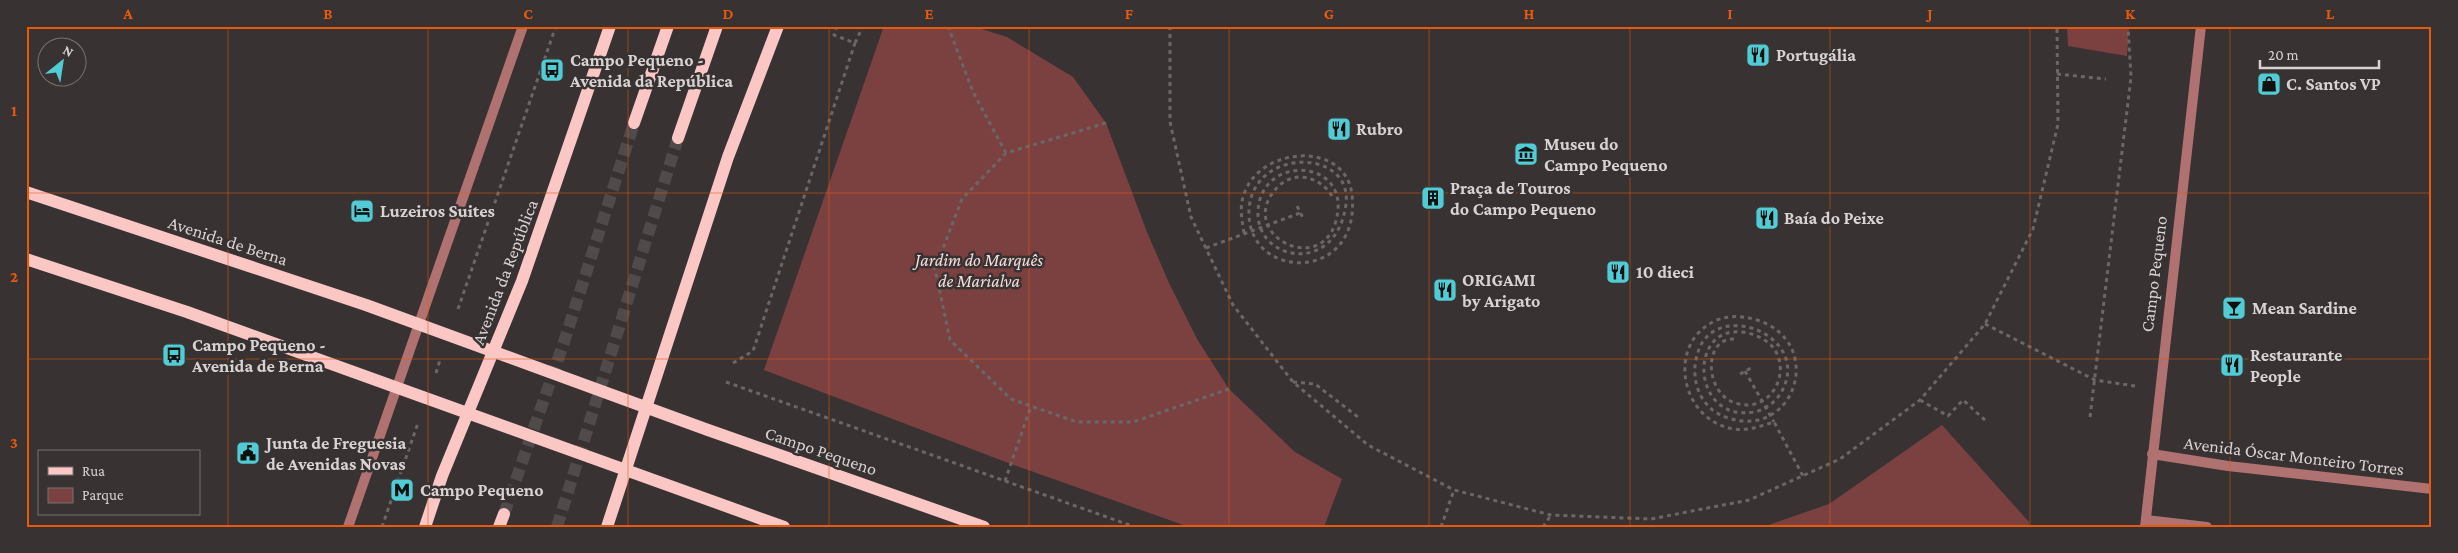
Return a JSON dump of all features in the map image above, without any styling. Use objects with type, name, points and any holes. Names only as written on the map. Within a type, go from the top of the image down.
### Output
[{"type":"main road","name":"Avenida da República","points":[[425,527],[468,413],[522,281],[610,26]]},
{"type":"main road","points":[[634,123],[668,26]]},
{"type":"main road","points":[[678,138],[717,26]]},
{"type":"main road","points":[[607,527],[728,157],[778,26]]},
{"type":"main road","name":"Avenida de Berna","points":[[26,192],[419,324],[494,352]]},
{"type":"main road","points":[[26,259],[187,312],[784,527]]},
{"type":"main road","name":"Campo Pequeno","points":[[494,352],[984,527]]},
{"type":"main road","points":[[500,527],[504,514]]},
{"type":"street","points":[[348,527],[523,26]]},
{"type":"street","name":"Campo Pequeno","points":[[2146,523],[2159,390],[2201,26]]},
{"type":"street","name":"Avenida Óscar Monteiro Torres","points":[[2152,454],[2228,466],[2432,489]]},
{"type":"street","points":[[2146,523],[2207,527]]},
{"type":"path","points":[[382,527],[556,26]]},
{"type":"path","points":[[837,26],[834,35],[855,43]]},
{"type":"path","points":[[732,363],[753,350],[855,43],[863,26]]},
{"type":"path","points":[[948,26],[973,92],[1006,153]]},
{"type":"path","points":[[1170,26],[1170,122],[1191,217],[1233,305],[1293,382],[1368,445],[1454,490],[1551,515],[1650,519],[1749,500],[1840,459],[1920,400],[1985,324],[2033,229],[2058,124],[2056,26]]},
{"type":"path","points":[[2090,417],[2131,77],[2128,26]]},
{"type":"path","points":[[2057,74],[2106,79]]},
{"type":"path","points":[[1106,123],[1006,153],[962,199],[935,269],[950,340],[1011,399],[1078,422],[1133,422],[1229,389]]},
{"type":"path","points":[[1244,234],[1241,213],[1244,194],[1254,176],[1269,163],[1288,156],[1308,155],[1328,161],[1343,174],[1350,185],[1352,196],[1352,223],[1346,238],[1336,251],[1322,260],[1307,264],[1290,263],[1276,257],[1263,248],[1254,234],[1249,218],[1250,202],[1256,187],[1266,174],[1280,166],[1295,162],[1311,162],[1326,168],[1339,178],[1344,185],[1346,203],[1338,233],[1316,252],[1301,254],[1287,252],[1274,246],[1264,234],[1259,222],[1258,209],[1261,195],[1269,184],[1279,176],[1292,171],[1305,170],[1318,174],[1329,181],[1337,192],[1337,215],[1334,226],[1328,236],[1314,246],[1297,248],[1276,238],[1270,228],[1266,217],[1266,206],[1270,195],[1288,180],[1300,177],[1322,184],[1333,198]]},
{"type":"path","points":[[1297,206],[1303,218]]},
{"type":"path","points":[[1206,248],[1300,213]]},
{"type":"path","points":[[1734,339],[1723,342],[1711,362],[1710,374],[1720,394],[1730,402],[1753,405],[1768,397],[1779,384],[1780,360],[1775,350],[1767,342],[1756,336],[1734,331],[1722,335],[1713,344],[1706,356],[1703,369],[1704,382],[1710,394],[1719,404],[1731,411],[1744,413],[1757,412],[1770,406],[1780,395],[1786,382],[1788,367],[1784,353],[1775,341],[1763,332],[1750,327],[1734,326],[1708,334],[1699,347],[1694,363],[1694,379],[1700,394],[1710,407],[1723,416],[1738,421],[1754,421],[1770,416],[1782,406],[1792,393],[1796,378],[1796,362],[1791,346],[1782,333],[1768,324],[1738,315],[1716,320],[1695,334],[1685,359],[1684,372],[1688,392],[1698,410],[1714,422],[1733,429],[1754,429],[1774,422]]},
{"type":"path","points":[[1985,324],[2095,380],[2159,390]]},
{"type":"path","points":[[1740,374],[1751,368]]},
{"type":"path","points":[[1745,371],[1803,476]]},
{"type":"path","points":[[726,382],[1135,527]]},
{"type":"path","points":[[1293,382],[1316,384],[1358,417]]},
{"type":"path","points":[[1920,400],[1948,416],[1963,400],[1987,422]]},
{"type":"path","points":[[1005,481],[1031,406]]},
{"type":"path","points":[[1441,527],[1454,490]]},
{"type":"path","points":[[1544,527],[1551,515]]},
{"type":"green space","name":"Jardim do Marquês de Marialva","points":[[884,26],[972,26],[1007,37],[1073,77],[1106,123],[1147,232],[1169,283],[1197,339],[1229,389],[1295,452],[1342,479],[1324,527],[1189,527],[1011,464],[764,370]]},
{"type":"green space","points":[[2067,26],[2129,26],[2127,56],[2068,46]]},
{"type":"green space","points":[[1942,425],[2029,522],[2029,527],[1763,527],[1829,504]]},
{"type":"tunnel","points":[[504,514],[564,342],[634,123]]},
{"type":"tunnel","points":[[557,527],[678,138]]},
{"type":"place","name":"Portugália","points":[[1758,55]]},
{"type":"place","name":"Campo Pequeno - Avenida da República","points":[[552,70]]},
{"type":"place","name":"C. Santos VP","points":[[2269,84]]},
{"type":"place","name":"Rubro","points":[[1339,129]]},
{"type":"place","name":"Museu do Campo Pequeno","points":[[1526,154]]},
{"type":"place","name":"Praça de Touros do Campo Pequeno","points":[[1433,198]]},
{"type":"place","name":"Luzeiros Suites","points":[[362,211]]},
{"type":"place","name":"Baía do Peixe","points":[[1767,218]]},
{"type":"place","name":"10 dieci","points":[[1618,272]]},
{"type":"place","name":"ORIGAMI by Arigato","points":[[1445,290]]},
{"type":"place","name":"Mean Sardine","points":[[2234,308]]},
{"type":"place","name":"Campo Pequeno - Avenida de Berna","points":[[174,355]]},
{"type":"place","name":"Restaurante People","points":[[2232,365]]},
{"type":"place","name":"Junta de Freguesia de Avenidas Novas","points":[[248,453]]},
{"type":"place","name":"Campo Pequeno","points":[[402,490]]}]
